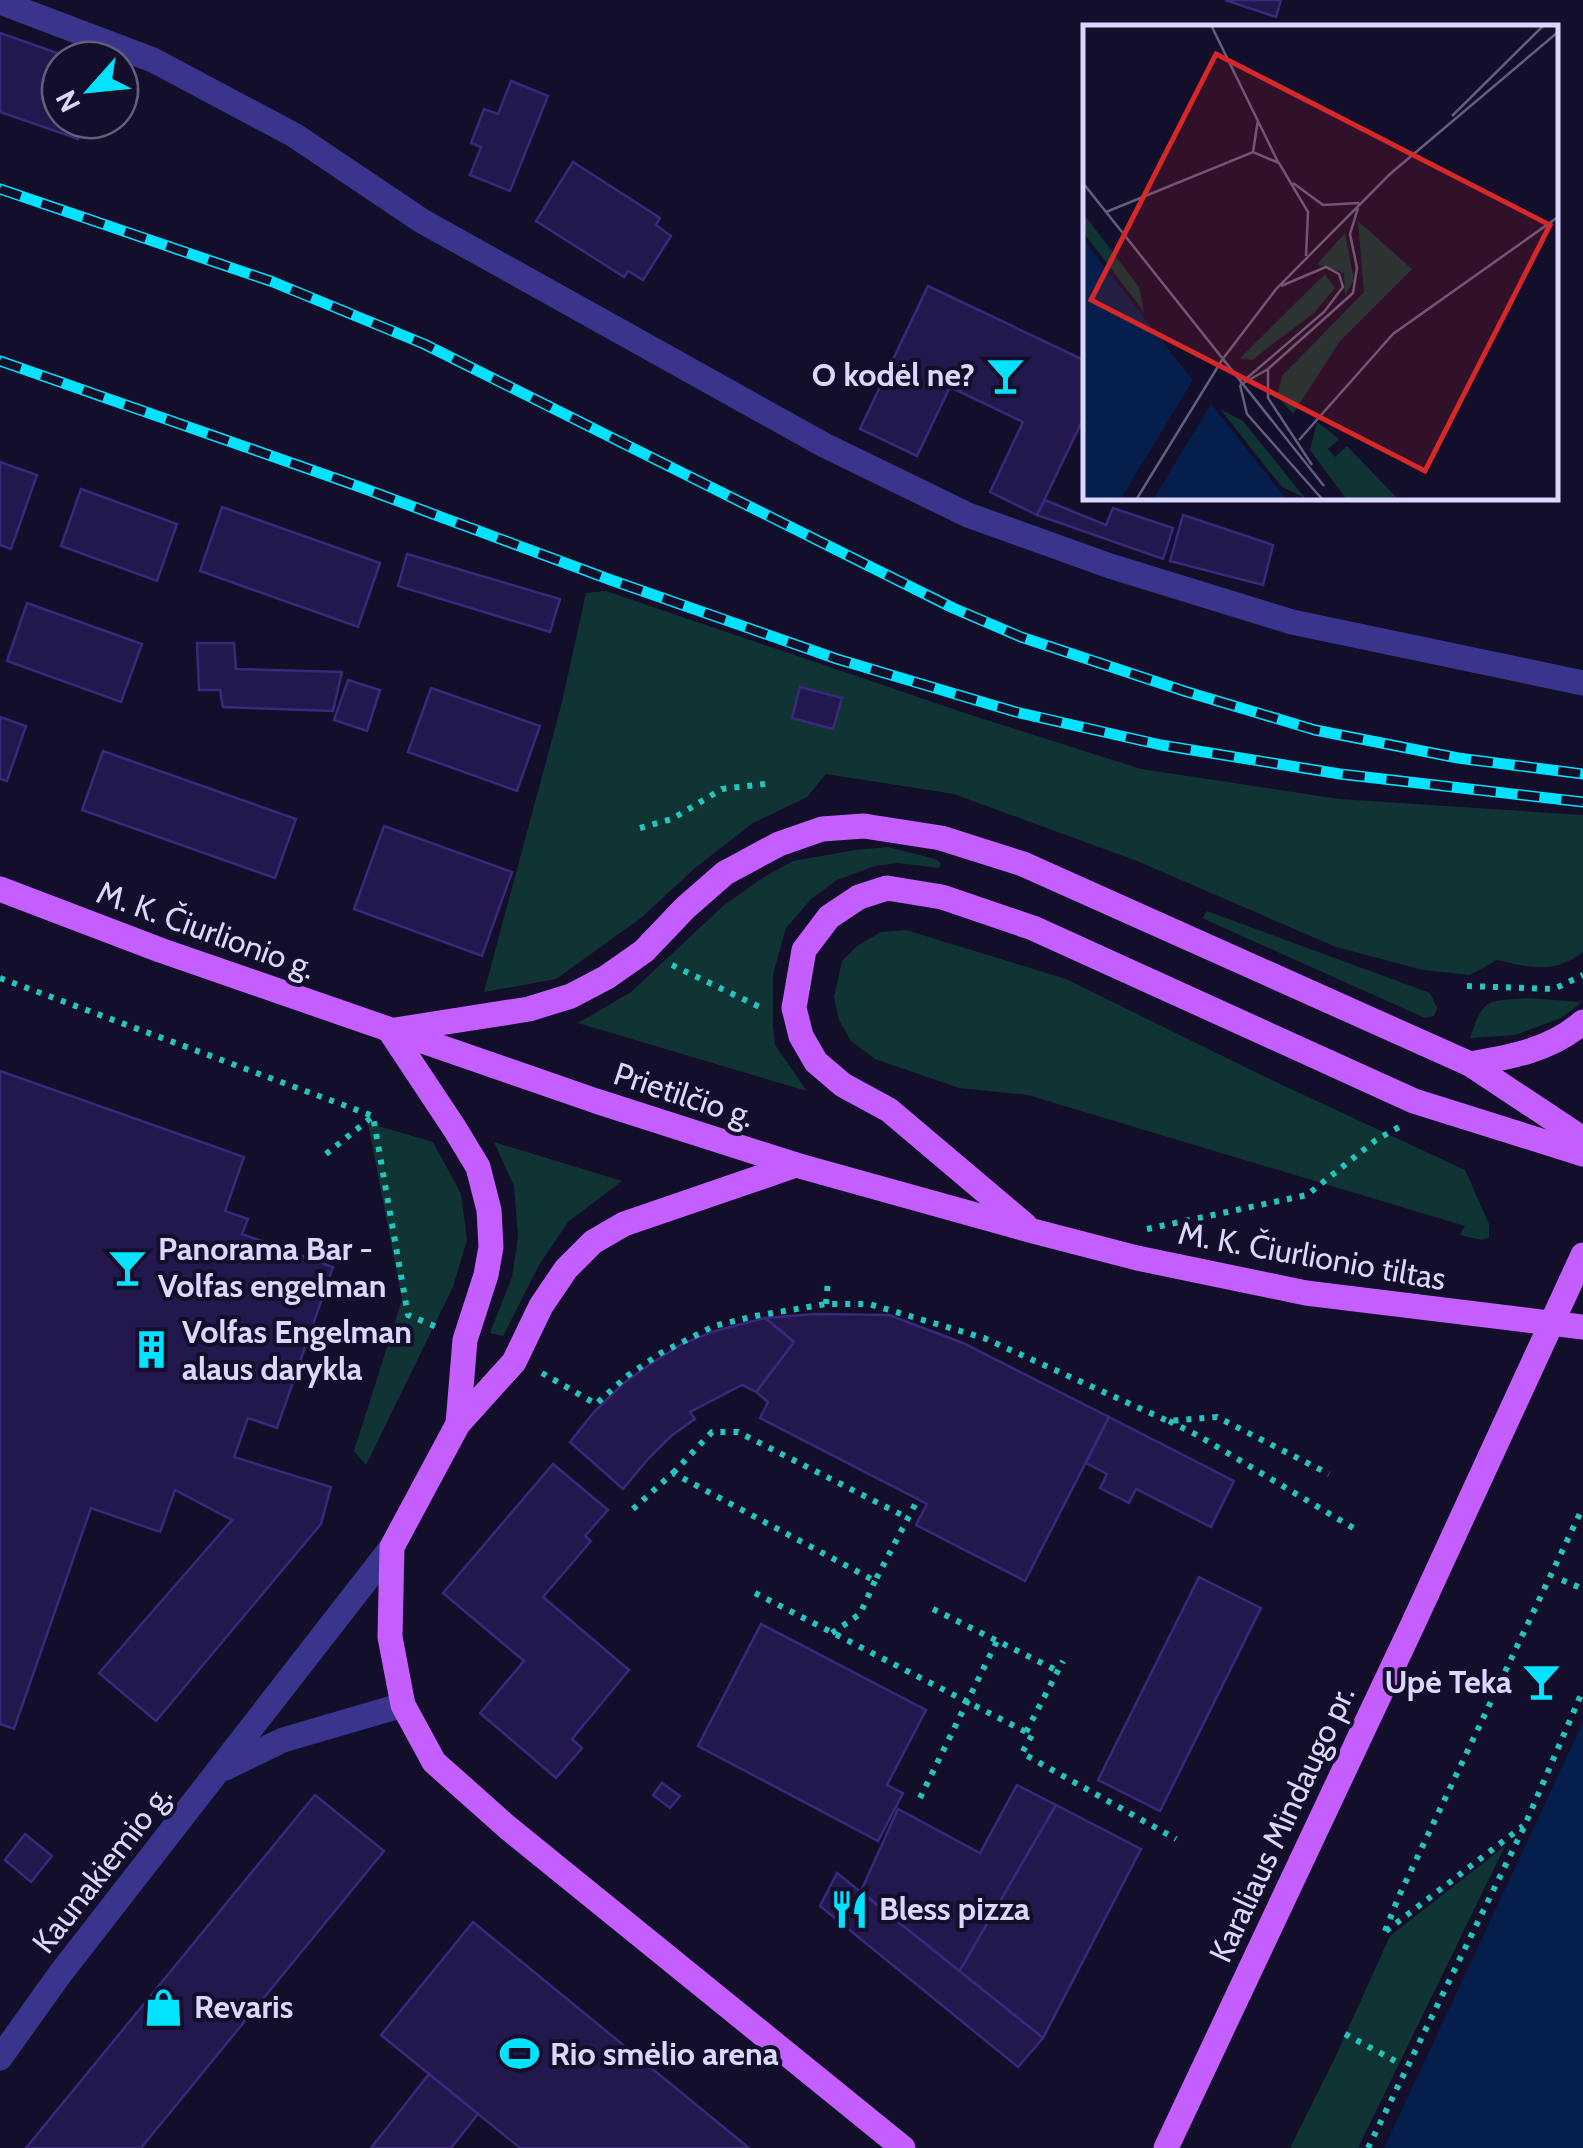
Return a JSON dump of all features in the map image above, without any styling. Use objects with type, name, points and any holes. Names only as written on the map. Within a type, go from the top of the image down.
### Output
[{"type":"main road","points":[[390,1031],[529,1009],[571,996],[607,977],[644,950],[724,873],[779,844],[822,829],[864,826],[941,838],[1023,864],[1470,1064],[1583,1139]]},
{"type":"main road","points":[[1033,1231],[889,1110],[843,1085],[816,1062],[802,1036],[794,1008],[804,950],[828,917],[859,897],[886,888],[942,897],[1033,928],[1414,1102],[1583,1154]]},
{"type":"main road","name":"M. K. Čiurlionio g.","points":[[0,890],[390,1031]]},
{"type":"main road","points":[[1470,1064],[1520,1056],[1569,1034],[1583,1022]]},
{"type":"main road","name":"Prietilčio g.","points":[[390,1031],[796,1165],[1033,1231]]},
{"type":"main road","name":"Kaunakiemio g.","points":[[390,1031],[478,1167],[490,1210],[491,1247],[465,1340],[458,1424]]},
{"type":"main road","name":"Kaunakiemio g.","points":[[403,1705],[390,1637],[392,1546],[458,1424],[514,1362],[541,1306],[566,1269],[593,1242],[624,1224],[796,1165]]},
{"type":"main road","name":"M. K. Čiurlionio tiltas","points":[[1033,1231],[1306,1294],[1583,1328]]},
{"type":"main road","name":"Karaliaus Mindaugo pr.","points":[[1166,2148],[1583,1254]]},
{"type":"main road","points":[[403,1705],[434,1762],[492,1814],[903,2148]]},
{"type":"street","points":[[0,2],[153,60],[294,135],[438,230],[824,445],[968,515],[1110,566],[1292,622],[1583,683]]},
{"type":"street","name":"Kaunakiemio g.","points":[[0,2058],[60,1974],[392,1546]]},
{"type":"street","name":"Kaunakiemio g.","points":[[220,1770],[283,1740],[403,1705]]},
{"type":"path","points":[[640,828],[672,818],[722,789],[765,784]]},
{"type":"path","points":[[644,950],[770,1012]]},
{"type":"path","points":[[1467,986],[1554,989],[1583,975]]},
{"type":"path","points":[[0,978],[374,1116]]},
{"type":"path","points":[[326,1154],[374,1116]]},
{"type":"path","points":[[374,1116],[408,1314]]},
{"type":"path","points":[[1142,1230],[1307,1195],[1376,1140],[1404,1124]]},
{"type":"path","points":[[826,1304],[828,1280]]},
{"type":"path","points":[[514,1362],[596,1404],[627,1376],[714,1326],[826,1304],[869,1304],[984,1338],[1168,1421],[1360,1532]]},
{"type":"path","points":[[1168,1421],[1217,1417],[1329,1474]]},
{"type":"path","points":[[633,1509],[712,1432],[738,1432],[908,1518]]},
{"type":"path","points":[[673,1472],[875,1581]]},
{"type":"path","points":[[832,1633],[860,1614],[918,1499]]},
{"type":"path","points":[[1524,1825],[1385,1932],[1583,1507]]},
{"type":"path","points":[[1562,1580],[1583,1589]]},
{"type":"path","points":[[755,1593],[1032,1735],[1022,1753],[1176,1839]]},
{"type":"path","points":[[932,1608],[1058,1671]]},
{"type":"path","points":[[920,1798],[996,1641]]},
{"type":"path","points":[[1026,1732],[1063,1661]]},
{"type":"path","points":[[1368,2148],[1524,1825],[1583,1690]]},
{"type":"path","points":[[1346,2034],[1400,2063]]},
{"type":"green space","points":[[606,591],[1141,769],[1339,799],[1583,815],[1583,952],[1552,966],[1532,967],[1497,960],[1470,975],[1423,970],[1336,947],[1137,861],[954,794],[826,774],[807,797],[753,823],[695,868],[641,918],[556,979],[484,992],[562,702],[586,593]]},
{"type":"green space","points":[[888,847],[941,863],[939,868],[898,863],[875,866],[837,880],[811,899],[786,928],[773,974],[775,1045],[807,1091],[578,1023],[631,992],[723,906],[764,877],[793,861]]},
{"type":"green space","points":[[1207,911],[1430,993],[1437,1008],[1434,1016],[1425,1018],[1202,918]]},
{"type":"green space","points":[[906,930],[1066,979],[1465,1170],[1489,1224],[1489,1237],[1482,1240],[1460,1235],[1465,1226],[1028,1095],[959,1088],[875,1059],[851,1041],[839,1020],[834,997],[842,961],[857,946],[881,932]]},
{"type":"green space","points":[[1527,998],[1582,1002],[1561,1018],[1515,1035],[1470,1038],[1488,1004]]},
{"type":"green space","points":[[368,1123],[433,1142],[461,1194],[467,1240],[453,1287],[366,1465],[354,1451],[402,1300]]},
{"type":"green space","points":[[494,1142],[622,1181],[568,1222],[539,1265],[503,1336],[490,1333],[512,1277],[518,1237],[514,1186]]},
{"type":"green space","points":[[1505,1846],[1358,2148],[1290,2148],[1390,1936]]},
{"type":"water","points":[[1583,1722],[1583,2148],[1384,2148]]},
{"type":"building","points":[[1225,0],[1281,0],[1276,17]]},
{"type":"building","points":[[0,33],[40,47],[40,126],[0,112]]},
{"type":"building","points":[[511,81],[548,96],[510,191],[470,175],[481,147],[471,143],[484,109],[498,114]]},
{"type":"building","points":[[573,162],[660,218],[656,225],[671,236],[643,280],[628,271],[624,277],[536,221]]},
{"type":"building","points":[[928,286],[1083,360],[1083,419],[1037,515],[990,492],[1023,422],[950,387],[917,456],[860,429]]},
{"type":"building","points":[[0,462],[37,475],[11,549],[0,545]]},
{"type":"building","points":[[81,489],[177,524],[157,581],[61,546]]},
{"type":"building","points":[[1045,500],[1106,525],[1113,508],[1173,528],[1163,559],[1037,515]]},
{"type":"building","points":[[222,507],[380,563],[358,627],[200,571]]},
{"type":"building","points":[[1183,515],[1273,545],[1263,585],[1170,561]]},
{"type":"building","points":[[407,554],[560,599],[550,632],[398,586]]},
{"type":"building","points":[[27,603],[142,644],[121,702],[7,661]]},
{"type":"building","points":[[197,643],[234,643],[236,669],[342,672],[333,711],[223,707],[220,690],[199,690]]},
{"type":"building","points":[[348,680],[380,690],[367,731],[334,720]]},
{"type":"building","points":[[800,687],[842,698],[833,729],[792,718]]},
{"type":"building","points":[[431,688],[540,726],[517,791],[408,752]]},
{"type":"building","points":[[0,717],[26,726],[7,781],[0,779]]},
{"type":"building","points":[[103,751],[296,819],[275,878],[82,810]]},
{"type":"building","points":[[384,826],[512,872],[482,956],[354,909]]},
{"type":"building","name":"Volfas Engelman alaus darykla","points":[[0,1071],[244,1157],[225,1211],[248,1219],[242,1234],[333,1267],[277,1428],[248,1418],[234,1457],[331,1487],[321,1524],[156,1721],[99,1673],[232,1520],[175,1490],[160,1532],[91,1508],[14,1729],[0,1724]]},
{"type":"building","points":[[889,1315],[963,1343],[1109,1417],[1025,1581],[916,1525],[927,1504],[760,1418],[768,1402],[756,1392],[794,1342],[765,1318]]},
{"type":"building","points":[[765,1318],[794,1342],[756,1392],[742,1385],[690,1412],[695,1419],[671,1436],[623,1489],[570,1442],[624,1383],[682,1344]]},
{"type":"building","points":[[1109,1417],[1234,1481],[1211,1527],[1136,1489],[1129,1503],[1100,1488],[1107,1474],[1086,1463]]},
{"type":"building","points":[[553,1464],[608,1510],[585,1536],[591,1541],[543,1597],[629,1670],[572,1739],[582,1748],[556,1778],[480,1713],[524,1661],[443,1593]]},
{"type":"building","points":[[1199,1577],[1261,1608],[1160,1811],[1098,1780]]},
{"type":"building","points":[[761,1624],[926,1710],[887,1785],[903,1793],[878,1841],[698,1746]]},
{"type":"building","points":[[662,1783],[680,1796],[670,1808],[653,1795]]},
{"type":"building","points":[[1017,1785],[1056,1805],[959,1972],[861,1891],[898,1809],[980,1853]]},
{"type":"building","points":[[315,1795],[384,1851],[141,2148],[26,2148]]},
{"type":"building","points":[[1056,1805],[1141,1849],[1043,2038],[959,1972]]},
{"type":"building","points":[[25,1834],[52,1856],[31,1882],[5,1860]]},
{"type":"building","points":[[837,1873],[1043,2038],[1018,2067],[820,1906]]},
{"type":"building","name":"Rio smėlio arena","points":[[473,1922],[749,2148],[520,2148],[381,2035]]},
{"type":"building","points":[[429,2074],[478,2114],[451,2148],[371,2148]]},
{"type":"railway","points":[[0,189],[273,282],[424,344],[953,608],[1021,637],[1315,730],[1458,758],[1583,774]]},
{"type":"railway","points":[[0,361],[837,659],[1016,712],[1161,745],[1340,774],[1583,802]]},
{"type":"place","name":"O kodėl ne?","points":[[1005,375]]},
{"type":"place","name":"Panorama Bar - Volfas engelman","points":[[128,1267]]},
{"type":"place","name":"Volfas Engelman alaus darykla","points":[[152,1350]]},
{"type":"place","name":"Upė Teka","points":[[1542,1682]]},
{"type":"place","name":"Bless pizza","points":[[849,1909]]},
{"type":"place","name":"Revaris","points":[[164,2007]]},
{"type":"place","name":"Rio smėlio arena","points":[[520,2054]]}]
